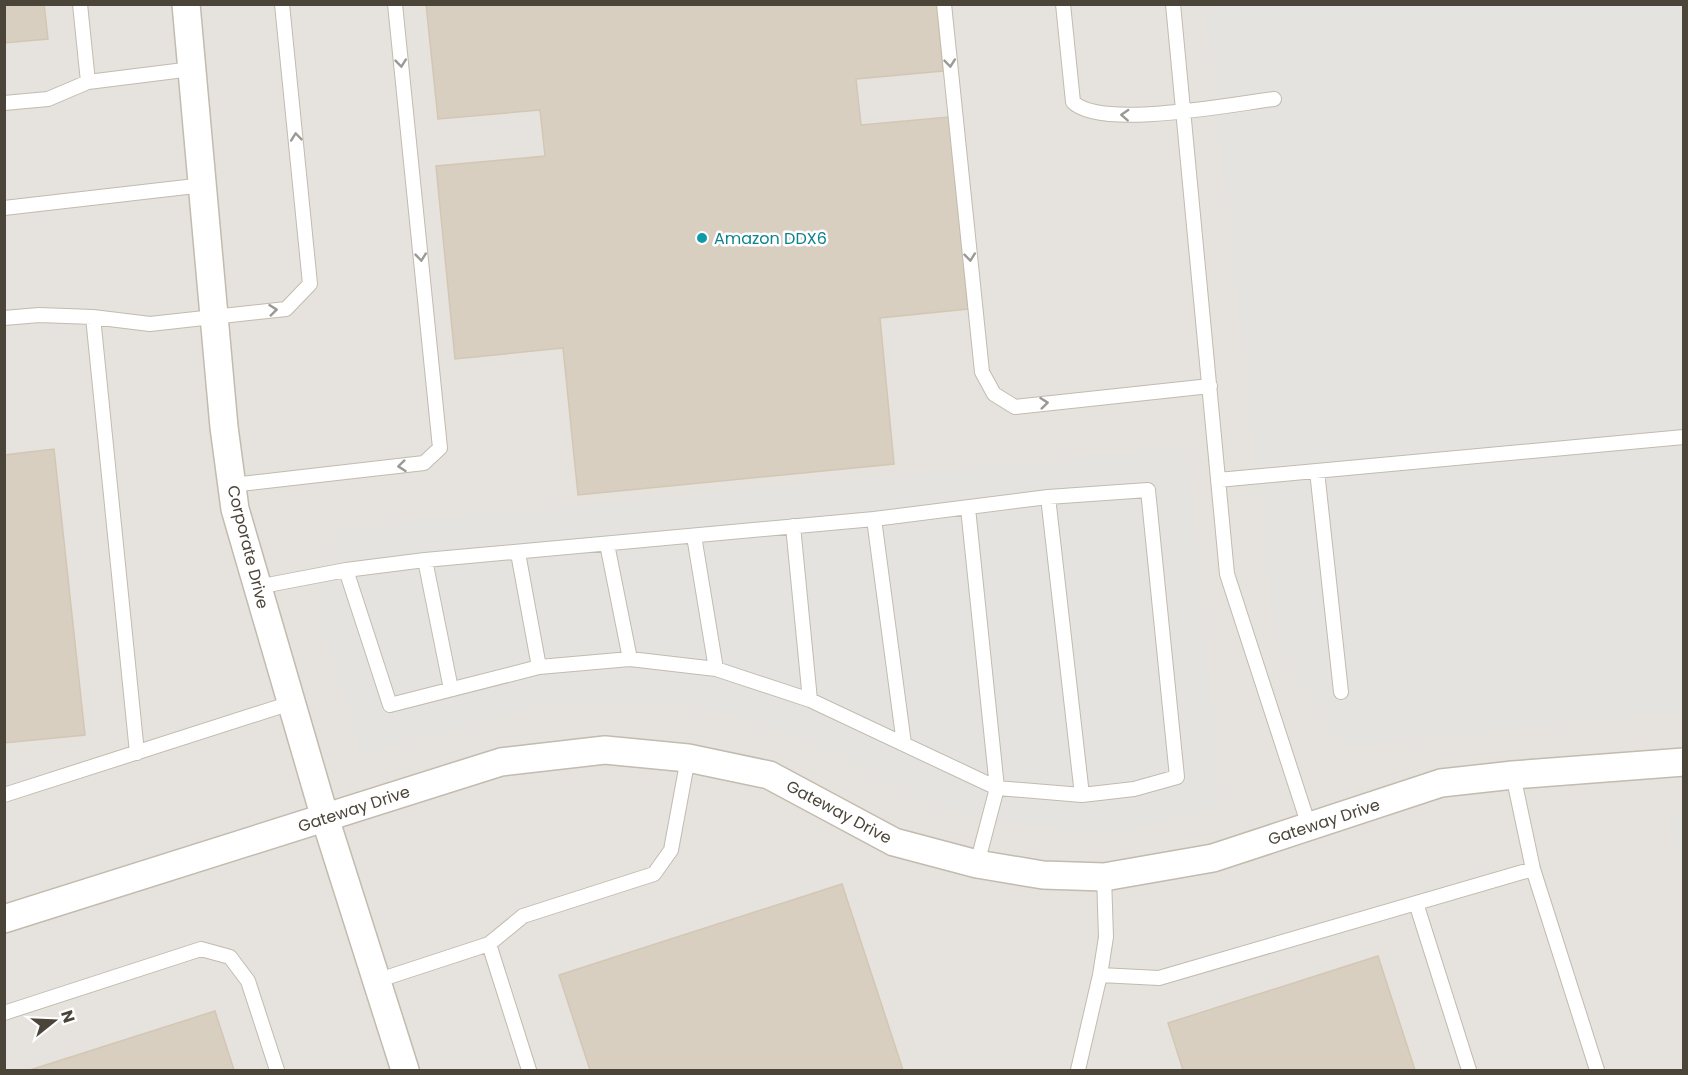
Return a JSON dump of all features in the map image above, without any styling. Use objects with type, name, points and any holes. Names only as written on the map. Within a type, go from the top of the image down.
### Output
[{"type":"street","name":"Corporate Drive","points":[[186,4],[235,509],[325,818],[405,1071]]},
{"type":"street","name":"Gateway Drive","points":[[4,920],[501,762],[605,750],[688,758],[769,775],[894,842],[977,864],[1043,875],[1104,877],[1214,858],[1441,783],[1683,762]]},
{"type":"lane","points":[[80,4],[88,82]]},
{"type":"lane","points":[[4,318],[39,315],[93,317],[150,324],[286,309],[310,284],[282,4]]},
{"type":"lane","points":[[232,485],[424,463],[440,448],[395,4]]},
{"type":"lane","points":[[944,4],[982,372],[994,394],[1015,406],[1210,386]]},
{"type":"lane","points":[[1063,4],[1073,102],[1080,109],[1131,116],[1274,99]]},
{"type":"lane","points":[[1173,4],[1227,574],[1309,826]]},
{"type":"lane","points":[[4,103],[48,99],[88,82],[192,69]]},
{"type":"lane","points":[[4,208],[204,185]]},
{"type":"lane","points":[[93,317],[137,753]]},
{"type":"lane","points":[[1218,480],[1683,437]]},
{"type":"lane","points":[[1317,471],[1341,692]]},
{"type":"lane","points":[[257,587],[346,570],[425,560],[874,519],[1048,497],[1148,490],[1177,777],[1134,789],[1082,795],[997,788],[810,700],[716,669],[630,659],[539,668],[390,705],[346,570]]},
{"type":"lane","points":[[1048,497],[1082,795]]},
{"type":"lane","points":[[968,508],[997,788],[977,864]]},
{"type":"lane","points":[[874,519],[904,744]]},
{"type":"lane","points":[[793,526],[810,700]]},
{"type":"lane","points":[[694,536],[716,669]]},
{"type":"lane","points":[[608,544],[630,659]]},
{"type":"lane","points":[[518,553],[539,668]]},
{"type":"lane","points":[[425,560],[451,689]]},
{"type":"lane","points":[[4,795],[291,703]]},
{"type":"lane","points":[[376,981],[489,944],[523,916],[654,874],[671,850],[688,758]]},
{"type":"lane","points":[[1513,775],[1533,869],[1597,1071]]},
{"type":"lane","points":[[1100,975],[1159,978],[1533,869]]},
{"type":"lane","points":[[1078,1071],[1100,975],[1106,937],[1104,877]]},
{"type":"lane","points":[[1416,903],[1469,1071]]},
{"type":"lane","points":[[489,944],[528,1071]]},
{"type":"lane","points":[[4,1012],[201,950],[230,957],[248,981],[277,1071]]},
{"type":"shaded area","points":[[5,5],[1683,5],[1683,1070],[5,1070]]},
{"type":"shaded area","points":[[1206,5],[1683,5],[1683,710],[1345,747],[1276,642]]},
{"type":"shaded area","points":[[1187,448],[1221,805],[1168,820],[1125,828],[1071,829],[1006,821],[930,803],[835,751],[727,713],[655,703],[587,702],[538,706],[363,753],[319,614],[336,529]]},
{"type":"shaded area","points":[[1684,812],[1683,880],[1668,814]]},
{"type":"building","points":[[4,4],[44,4],[48,39],[4,43]]},
{"type":"building","name":"Amazon DDX6","points":[[426,4],[937,4],[943,71],[856,79],[861,125],[949,117],[968,309],[880,318],[894,464],[578,495],[563,348],[455,359],[436,166],[545,156],[540,110],[438,119]]},
{"type":"building","points":[[54,449],[85,735],[4,743],[4,455]]},
{"type":"building","points":[[842,884],[903,1070],[590,1070],[559,975]]},
{"type":"building","points":[[1378,956],[1415,1070],[1183,1070],[1168,1023]]},
{"type":"building","points":[[215,1011],[234,1070],[30,1070]]},
{"type":"place","name":"Amazon DDX6","points":[[702,238]]}]
